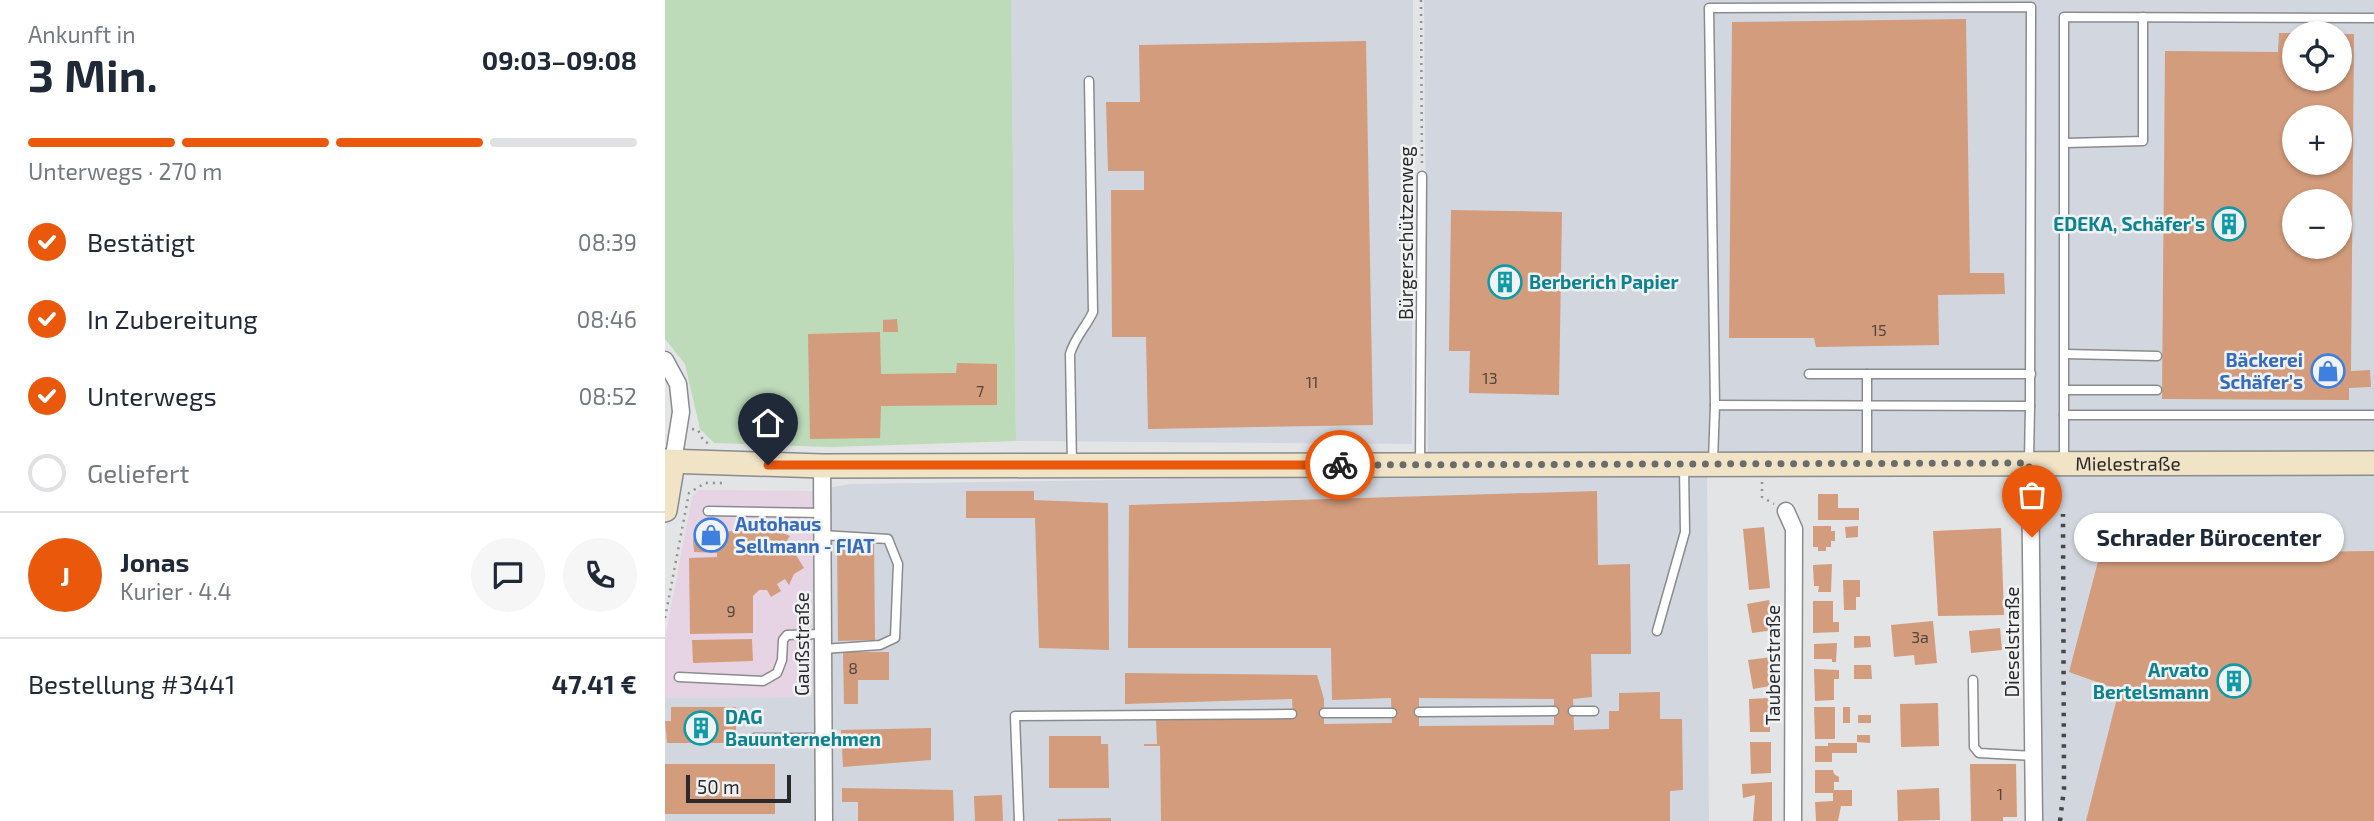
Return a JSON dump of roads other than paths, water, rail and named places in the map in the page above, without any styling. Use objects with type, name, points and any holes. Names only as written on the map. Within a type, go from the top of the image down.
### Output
[{"type":"street","points":[[665,360],[678,384],[681,412],[669,461],[665,510]]},
{"type":"street","name":"Mielestraße","points":[[669,461],[822,466],[2374,463]]},
{"type":"street","name":"Dieselstraße","points":[[2029,463],[2034,821]]},
{"type":"street","name":"Gaußstraße","points":[[822,466],[824,821]]},
{"type":"street","name":"Taubenstraße","points":[[1786,511],[1794,529],[1793,821]]},
{"type":"lane","points":[[1713,464],[1715,405],[1709,8],[2031,7],[2029,463]]},
{"type":"lane","points":[[2064,463],[2064,17],[2374,18]]},
{"type":"lane","points":[[2066,142],[2143,141],[2143,17]]},
{"type":"lane","points":[[1072,465],[1070,354],[1074,340],[1093,312],[1089,81]]},
{"type":"lane","name":"Bürgerschützenweg","points":[[1420,465],[1422,176]]},
{"type":"lane","points":[[2066,354],[2157,356]]},
{"type":"lane","points":[[1809,374],[2031,374]]},
{"type":"lane","points":[[1867,374],[1867,464]]},
{"type":"lane","points":[[2065,390],[2157,390]]},
{"type":"lane","points":[[1715,405],[2030,407]]},
{"type":"lane","points":[[2064,415],[2374,415]]},
{"type":"lane","points":[[1657,631],[1685,532],[1684,464]]},
{"type":"lane","points":[[708,512],[822,513]]},
{"type":"lane","points":[[679,677],[763,681],[777,673],[782,660],[783,640],[787,635],[823,641],[880,645],[895,638],[898,564],[888,539],[822,535]]},
{"type":"lane","points":[[1973,680],[1975,747],[1979,753],[2034,756]]},
{"type":"lane","points":[[1419,712],[1554,711]]},
{"type":"lane","points":[[1573,711],[1594,711]]},
{"type":"lane","points":[[1324,713],[1392,713]]},
{"type":"lane","points":[[1019,821],[1015,716],[1292,714]]},
{"type":"lane","points":[[754,738],[823,738]]},
{"type":"railway","points":[[2060,821],[2064,789],[2063,514]]},
{"type":"place","name":"EDEKA, Schäfer's","points":[[2229,224]]},
{"type":"place","name":"Berberich Papier","points":[[1505,282]]},
{"type":"place","name":"Bäckerei Schäfer's","points":[[2328,371]]},
{"type":"place","name":"Autohaus Sellmann - FIAT","points":[[711,535]]},
{"type":"place","name":"Schrader Bürocenter","points":[[2032,537]]},
{"type":"place","name":"Arvato Bertelsmann","points":[[2234,681]]},
{"type":"place","name":"DAG Bauunternehmen","points":[[701,728]]}]
